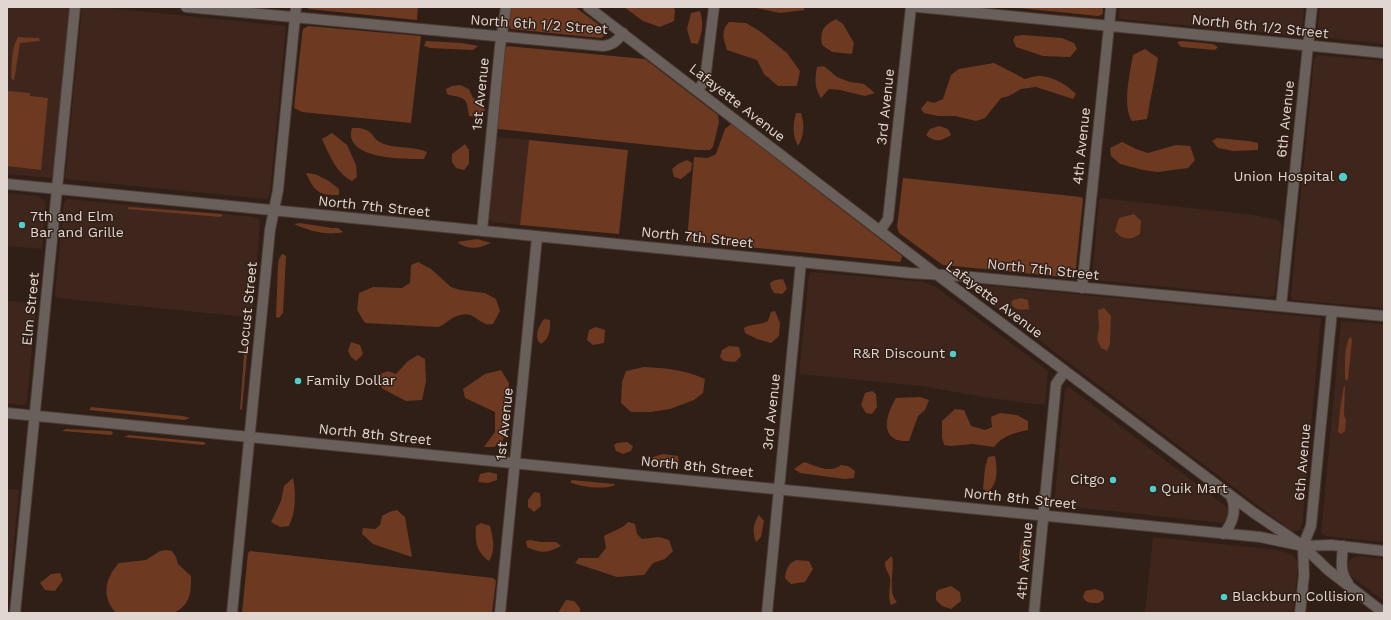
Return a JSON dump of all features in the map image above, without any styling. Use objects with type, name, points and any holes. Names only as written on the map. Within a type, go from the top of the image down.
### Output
[{"type":"street","name":"Elm Street","points":[[15,613],[75,7]]},
{"type":"street","name":"North 6th 1/2 Street","points":[[186,7],[296,12],[501,37],[603,46],[615,43],[623,33]]},
{"type":"street","name":"1st Avenue","points":[[482,231],[501,37],[506,7]]},
{"type":"street","name":"Lafayette Avenue","points":[[588,7],[936,274],[1231,496],[1302,546],[1328,570],[1384,613]]},
{"type":"street","points":[[698,90],[705,80],[708,66],[714,7]]},
{"type":"street","name":"3rd Avenue","points":[[880,231],[888,219],[911,7]]},
{"type":"street","name":"North 6th 1/2 Street","points":[[918,7],[1384,53]]},
{"type":"street","name":"4th Avenue","points":[[1082,288],[1111,7]]},
{"type":"street","name":"6th Avenue","points":[[1281,306],[1312,7]]},
{"type":"street","name":"Locust Street","points":[[232,613],[270,230],[278,190],[296,12]]},
{"type":"street","name":"North 7th Street","points":[[7,184],[537,237],[1384,316]]},
{"type":"street","name":"1st Avenue","points":[[500,613],[537,237]]},
{"type":"street","name":"3rd Avenue","points":[[767,613],[801,262]]},
{"type":"street","name":"6th Avenue","points":[[1300,613],[1304,575],[1302,546],[1311,526],[1332,311]]},
{"type":"street","name":"4th Avenue","points":[[1034,613],[1056,384],[1065,371]]},
{"type":"street","name":"North 8th Street","points":[[7,413],[1260,537],[1302,546],[1331,545],[1384,550]]},
{"type":"street","points":[[1223,534],[1230,525],[1233,517],[1234,506],[1231,496]]},
{"type":"street","points":[[1343,546],[1341,570],[1344,577],[1353,589]]},
{"type":"shaded area","points":[[7,7],[70,7],[54,171],[52,177],[50,178],[7,174]]},
{"type":"shaded area","points":[[82,7],[99,7],[286,26],[270,192],[268,198],[265,199],[65,179]]},
{"type":"shaded area","points":[[306,7],[418,7],[417,20],[309,9]]},
{"type":"shaded area","points":[[510,7],[575,7],[606,30],[606,33],[601,38],[511,29],[509,26]]},
{"type":"shaded area","points":[[624,7],[673,7],[675,10],[674,21],[660,27],[643,21]]},
{"type":"shaded area","points":[[751,7],[803,7],[805,10],[780,13]]},
{"type":"shaded area","points":[[1010,7],[1103,7],[1103,13],[1098,16]]},
{"type":"shaded area","points":[[1119,7],[1304,7],[1302,33],[1298,36],[1121,19],[1119,18]]},
{"type":"shaded area","points":[[1320,7],[1384,7],[1384,44],[1318,37]]},
{"type":"shaded area","points":[[700,11],[702,24],[701,36],[698,44],[691,43],[687,29],[691,13]]},
{"type":"shaded area","points":[[836,19],[843,24],[854,43],[852,54],[832,52],[822,45],[823,29]]},
{"type":"shaded area","points":[[729,22],[746,23],[761,32],[787,53],[800,71],[797,86],[778,86],[764,74],[757,60],[727,50],[724,39],[724,29]]},
{"type":"shaded area","points":[[308,26],[421,36],[411,123],[302,112],[294,108],[303,29]]},
{"type":"shaded area","points":[[1023,35],[1062,38],[1074,43],[1077,49],[1070,57],[1043,56],[1016,47],[1013,40],[1015,36]]},
{"type":"shaded area","points":[[18,37],[39,38],[40,41],[20,43],[14,81],[11,78],[12,57],[14,46]]},
{"type":"shaded area","points":[[426,41],[462,43],[478,46],[473,50],[430,48],[424,46]]},
{"type":"shaded area","points":[[1182,41],[1213,44],[1218,47],[1215,50],[1181,47],[1177,42]]},
{"type":"shaded area","points":[[507,46],[645,59],[718,115],[719,122],[713,147],[710,150],[697,150],[498,129],[496,127],[504,51]]},
{"type":"shaded area","points":[[1145,49],[1158,58],[1147,119],[1132,121],[1129,115],[1127,98],[1130,70],[1133,55]]},
{"type":"shaded area","name":"Union Hospital","points":[[1318,55],[1384,61],[1384,308],[1294,300],[1291,296],[1314,59]]},
{"type":"shaded area","points":[[994,63],[1025,79],[1035,76],[1051,78],[1069,88],[1076,94],[1073,99],[1036,87],[1021,89],[1009,96],[1001,98],[985,118],[976,121],[955,116],[938,116],[924,113],[921,109],[927,101],[934,103],[943,99],[951,75],[959,69]]},
{"type":"shaded area","points":[[824,66],[837,77],[850,82],[864,84],[875,93],[865,96],[829,89],[821,98],[816,87],[816,75],[817,67]]},
{"type":"shaded area","points":[[460,85],[469,89],[473,98],[483,103],[485,110],[479,118],[469,116],[466,102],[460,97],[447,94],[446,89],[452,86]]},
{"type":"shaded area","points":[[7,91],[30,93],[30,96],[48,98],[41,170],[7,166]]},
{"type":"shaded area","points":[[796,113],[801,113],[803,122],[803,134],[798,146],[794,130]]},
{"type":"shaded area","points":[[731,124],[902,256],[901,261],[687,241],[694,157],[708,158],[716,154],[725,129]]},
{"type":"shaded area","points":[[939,126],[948,129],[951,135],[944,139],[936,140],[926,135],[930,129]]},
{"type":"shaded area","points":[[352,128],[365,129],[372,134],[377,141],[389,146],[427,152],[424,159],[404,159],[378,156],[366,152],[356,146],[351,139]]},
{"type":"shaded area","points":[[332,133],[347,145],[356,165],[357,177],[352,181],[346,178],[337,168],[322,139]]},
{"type":"shaded area","points":[[497,137],[529,140],[520,225],[492,222],[489,220],[495,139]]},
{"type":"shaded area","points":[[1217,138],[1258,143],[1258,150],[1233,151],[1218,148],[1212,141]]},
{"type":"shaded area","points":[[529,140],[628,150],[619,234],[520,225]]},
{"type":"shaded area","points":[[1122,142],[1148,153],[1176,145],[1190,146],[1195,160],[1188,168],[1158,172],[1143,170],[1120,164],[1111,156],[1110,148]]},
{"type":"shaded area","points":[[465,144],[469,150],[469,164],[464,170],[456,168],[452,162],[452,154]]},
{"type":"shaded area","points":[[687,160],[692,163],[691,171],[681,179],[674,177],[672,169],[678,164]]},
{"type":"shaded area","points":[[306,173],[320,176],[328,181],[339,189],[339,195],[327,195],[318,191]]},
{"type":"shaded area","points":[[903,178],[1081,197],[1083,199],[1075,277],[943,265],[899,233],[897,227]]},
{"type":"shaded area","points":[[7,193],[37,196],[44,200],[46,204],[42,249],[7,246]]},
{"type":"shaded area","points":[[1101,198],[1254,215],[1278,220],[1282,227],[1275,295],[1269,297],[1094,280],[1092,278],[1099,200]]},
{"type":"shaded area","points":[[67,199],[253,217],[259,219],[260,225],[252,315],[247,317],[58,298],[55,295],[64,202]]},
{"type":"shaded area","points":[[129,207],[223,215],[220,217],[127,209]]},
{"type":"shaded area","points":[[1134,214],[1141,221],[1140,234],[1133,238],[1124,238],[1115,231],[1119,218]]},
{"type":"shaded area","points":[[300,223],[338,228],[343,232],[318,232],[294,224]]},
{"type":"shaded area","points":[[477,239],[491,243],[470,248],[457,242]]},
{"type":"shaded area","points":[[282,254],[286,256],[283,313],[279,318],[276,317],[278,264]]},
{"type":"shaded area","points":[[418,262],[431,269],[451,287],[460,290],[485,293],[496,299],[500,311],[493,324],[486,324],[466,314],[454,317],[438,327],[365,323],[357,310],[359,293],[373,287],[402,288],[410,283],[411,265]]},
{"type":"shaded area","points":[[811,272],[924,282],[936,287],[1048,371],[1045,404],[1034,404],[983,397],[922,386],[799,374],[809,275]]},
{"type":"shaded area","points":[[783,279],[787,289],[782,294],[774,293],[770,283],[775,280]]},
{"type":"shaded area","points":[[970,285],[1321,318],[1302,525],[1299,530],[1293,532],[970,288]]},
{"type":"shaded area","points":[[1021,298],[1028,300],[1029,309],[1018,309],[1011,303],[1013,300]]},
{"type":"shaded area","points":[[7,301],[32,303],[36,308],[27,400],[25,404],[22,405],[7,403]]},
{"type":"shaded area","points":[[1104,308],[1111,316],[1110,344],[1107,351],[1101,348],[1097,339],[1099,328],[1098,310]]},
{"type":"shaded area","points":[[775,311],[780,323],[779,336],[771,343],[757,339],[745,333],[744,328],[768,321],[771,312]]},
{"type":"shaded area","points":[[544,319],[550,320],[550,331],[548,337],[541,344],[537,338],[537,335]]},
{"type":"shaded area","points":[[1341,321],[1384,324],[1384,542],[1326,536],[1321,533]]},
{"type":"shaded area","points":[[596,327],[605,330],[604,343],[593,345],[587,340],[589,330]]},
{"type":"shaded area","points":[[1351,337],[1352,341],[1348,379],[1346,381],[1345,363],[1347,342]]},
{"type":"shaded area","points":[[247,340],[248,343],[242,409],[240,410],[245,342]]},
{"type":"shaded area","points":[[351,342],[360,345],[363,354],[356,361],[351,357],[348,351]]},
{"type":"shaded area","points":[[729,346],[739,347],[741,356],[735,362],[724,361],[720,357],[722,350]]},
{"type":"shaded area","points":[[418,355],[425,359],[426,381],[422,400],[406,401],[383,389],[377,381],[380,374],[388,371],[396,374],[408,361]]},
{"type":"shaded area","points":[[644,367],[675,370],[690,373],[705,379],[703,393],[694,400],[670,409],[651,412],[631,412],[621,403],[622,382],[626,371]]},
{"type":"shaded area","points":[[501,370],[509,383],[503,441],[494,447],[484,447],[495,432],[495,412],[465,398],[463,389],[485,374]]},
{"type":"shaded area","points":[[1344,385],[1344,415],[1346,420],[1345,431],[1341,434],[1338,432]]},
{"type":"shaded area","points":[[1069,387],[1228,508],[1227,521],[1224,523],[1054,505],[1065,389]]},
{"type":"shaded area","points":[[872,391],[876,394],[877,407],[872,414],[866,413],[861,405],[865,393]]},
{"type":"shaded area","points":[[920,397],[929,400],[925,410],[918,416],[909,441],[897,440],[888,432],[887,426],[888,414],[893,403],[896,398]]},
{"type":"shaded area","points":[[91,407],[183,416],[190,418],[184,420],[89,410]]},
{"type":"shaded area","points":[[955,409],[964,410],[971,426],[985,430],[992,427],[991,417],[1000,413],[1017,415],[1028,421],[1028,430],[1005,437],[994,447],[973,444],[950,446],[944,445],[942,437],[942,421]]},
{"type":"shaded area","points":[[66,429],[111,431],[113,433],[111,435],[62,431]]},
{"type":"shaded area","points":[[129,435],[204,442],[206,444],[203,445],[124,437]]},
{"type":"shaded area","points":[[627,442],[633,446],[631,451],[623,454],[616,451],[614,445],[617,443]]},
{"type":"shaded area","points":[[663,454],[678,456],[679,463],[672,466],[665,466],[652,462],[653,457]]},
{"type":"shaded area","points":[[995,456],[997,470],[996,480],[988,492],[983,489],[985,468],[988,457]]},
{"type":"shaded area","points":[[804,462],[827,469],[836,468],[841,465],[848,466],[855,471],[854,478],[845,479],[800,473],[794,469]]},
{"type":"shaded area","points":[[489,472],[497,474],[497,480],[488,483],[478,482],[480,474]]},
{"type":"shaded area","points":[[293,478],[295,496],[293,515],[289,526],[280,527],[271,522],[281,501],[284,486]]},
{"type":"shaded area","points":[[572,480],[615,485],[611,487],[592,487],[570,482]]},
{"type":"shaded area","points":[[7,489],[19,490],[7,613]]},
{"type":"shaded area","points":[[534,492],[540,493],[541,506],[534,512],[528,507],[528,500]]},
{"type":"shaded area","points":[[397,510],[405,517],[412,557],[373,544],[362,534],[363,528],[375,529],[380,525],[382,516]]},
{"type":"shaded area","points":[[759,515],[764,521],[761,537],[756,542],[754,528],[755,521]]},
{"type":"shaded area","points":[[628,522],[635,524],[637,534],[642,539],[659,537],[669,540],[673,551],[665,559],[653,563],[644,575],[617,577],[575,563],[579,558],[598,558],[606,548],[604,536]]},
{"type":"shaded area","points":[[481,523],[490,526],[492,535],[493,553],[489,561],[481,554],[477,546],[476,526]]},
{"type":"shaded area","points":[[1024,537],[1029,538],[1029,555],[1026,568],[1022,570],[1020,554]]},
{"type":"shaded area","points":[[1153,537],[1277,550],[1291,554],[1296,559],[1298,564],[1293,613],[1145,613]]},
{"type":"shaded area","points":[[526,541],[556,542],[561,546],[552,550],[541,552],[527,547]]},
{"type":"shaded area","points":[[160,551],[172,551],[178,564],[191,576],[189,598],[184,606],[174,613],[116,613],[108,601],[107,594],[108,581],[114,569],[119,563],[146,560]]},
{"type":"shaded area","points":[[250,551],[493,578],[496,581],[492,613],[242,613],[248,553]]},
{"type":"shaded area","points":[[892,556],[892,592],[897,602],[891,605],[889,598],[890,578],[885,562]]},
{"type":"shaded area","points":[[1358,556],[1384,559],[1384,601],[1350,575],[1347,571],[1349,561]]},
{"type":"shaded area","points":[[796,560],[809,561],[813,569],[805,582],[791,584],[785,578],[786,572],[789,565]]},
{"type":"shaded area","points":[[60,573],[63,580],[55,591],[45,590],[40,583],[51,574]]},
{"type":"shaded area","points":[[951,586],[960,592],[961,601],[951,609],[942,606],[936,600],[936,593],[938,590]]},
{"type":"shaded area","points":[[1095,589],[1103,592],[1104,599],[1099,603],[1090,603],[1086,601],[1083,597],[1085,591]]},
{"type":"shaded area","points":[[566,600],[574,601],[580,608],[580,613],[558,613]]},
{"type":"place","name":"Union Hospital","points":[[1343,177]]},
{"type":"place","name":"7th and Elm Bar and Grille","points":[[22,225]]},
{"type":"place","name":"R&R Discount","points":[[953,354]]},
{"type":"place","name":"Family Dollar","points":[[298,381]]},
{"type":"place","name":"Citgo","points":[[1113,480]]},
{"type":"place","name":"Quik Mart","points":[[1153,489]]},
{"type":"place","name":"Blackburn Collision","points":[[1224,597]]}]
